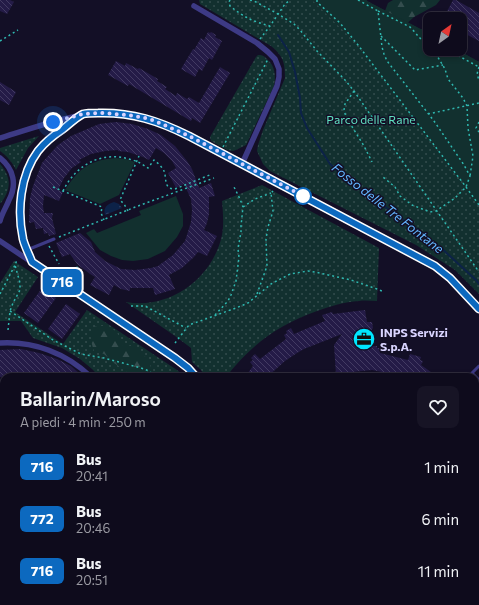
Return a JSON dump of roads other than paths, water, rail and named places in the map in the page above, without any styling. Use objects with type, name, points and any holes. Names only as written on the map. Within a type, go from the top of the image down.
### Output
[{"type":"street","points":[[194,6],[257,43],[271,54],[279,69],[278,82],[242,164]]},
{"type":"street","points":[[32,262],[22,233],[20,206],[25,178],[35,155],[41,148],[51,138],[83,114]]},
{"type":"street","points":[[0,138],[83,114],[119,114],[150,119],[220,152],[438,268],[450,278],[479,309]]},
{"type":"street","points":[[0,158],[10,169],[14,183],[11,195],[1,212],[0,221]]},
{"type":"street","points":[[0,241],[175,358],[192,373]]},
{"type":"street","points":[[0,343],[22,343],[47,349],[70,360],[86,373]]},
{"type":"lane","points":[[27,250],[54,239]]},
{"type":"water","points":[[114,202],[119,204],[122,208],[105,215],[106,207]]},
{"type":"waterway","name":"Fosso delle Tre Fontane","points":[[278,35],[289,52],[295,72],[301,113],[307,128],[330,164],[350,182],[440,247],[479,284]]},
{"type":"place","name":"INPS Servizi S.p.A.","points":[[364,339]]},
{"type":"park label","name":"Parco delle Rane","points":[[371,119]]}]
